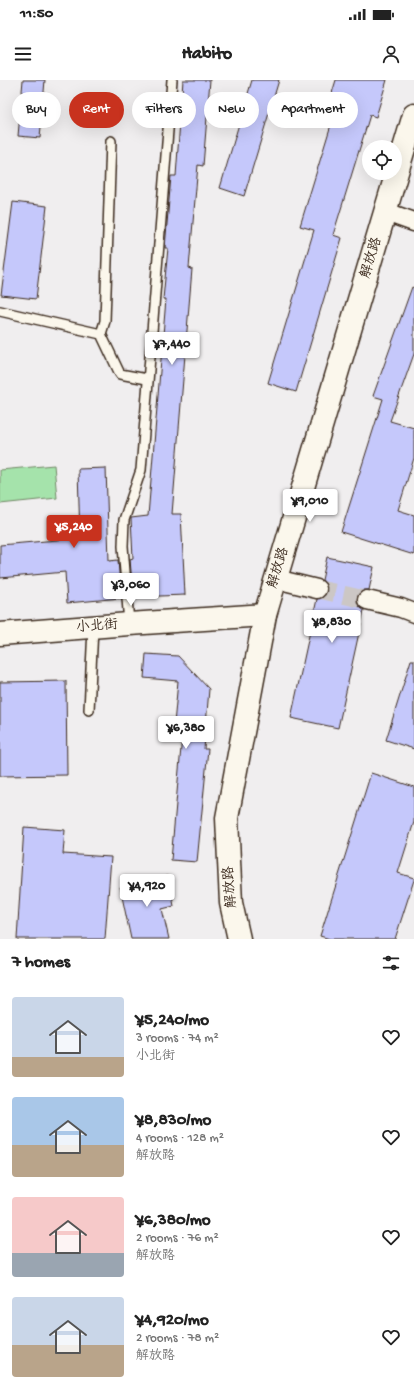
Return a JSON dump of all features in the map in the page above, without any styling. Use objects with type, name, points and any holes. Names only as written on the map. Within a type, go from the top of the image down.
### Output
[{"type":"main road","name":"解放路","points":[[239,939],[230,903],[227,818],[265,615],[414,115]]},
{"type":"main road","name":"小北街","points":[[0,634],[265,615]]},
{"type":"street","points":[[386,212],[414,222]]},
{"type":"street","points":[[276,579],[317,588]]},
{"type":"street","points":[[367,600],[414,612]]},
{"type":"lane","points":[[129,624],[123,546],[124,520],[141,470],[147,379],[172,80]]},
{"type":"lane","points":[[111,141],[106,321],[101,334],[120,374],[147,379]]},
{"type":"lane","points":[[0,311],[101,334]]},
{"type":"lane","points":[[89,710],[93,628]]},
{"type":"green space","points":[[54,465],[57,498],[0,504],[0,470]]},
{"type":"building","points":[[23,80],[45,80],[44,92],[22,92]]},
{"type":"building","points":[[183,80],[210,80],[209,92],[204,92],[204,128],[206,128],[203,166],[198,165],[189,268],[192,269],[172,514],[181,514],[185,595],[133,597],[130,559],[133,558],[131,518],[148,516],[166,299],[163,299],[168,248],[165,248],[171,176],[176,176],[180,128],[196,128],[196,92],[182,92]]},
{"type":"building","points":[[252,80],[279,80],[275,92],[267,92],[267,120],[244,196],[220,188],[238,128],[259,128],[259,92],[248,92]]},
{"type":"building","points":[[336,80],[387,80],[376,117],[370,115],[333,235],[342,238],[296,392],[268,383],[314,230],[300,226],[330,128],[358,128],[358,92],[332,92]]},
{"type":"building","points":[[19,128],[41,128],[40,138],[18,136]]},
{"type":"building","points":[[13,202],[47,206],[36,299],[1,295]]},
{"type":"building","points":[[412,287],[414,288],[414,354],[390,421],[414,428],[414,458],[398,510],[414,515],[414,555],[341,532],[383,399],[373,396]]},
{"type":"building","points":[[106,468],[109,561],[118,560],[121,598],[67,603],[65,572],[0,578],[0,545],[80,538],[78,469]]},
{"type":"building","points":[[327,557],[374,567],[369,590],[364,590],[357,598],[357,603],[364,610],[338,728],[291,718],[317,599],[324,596],[327,591],[327,586],[322,580]]},
{"type":"building","points":[[146,654],[178,656],[209,689],[204,749],[208,749],[197,862],[171,860],[183,725],[174,724],[178,681],[144,678]]},
{"type":"building","points":[[411,660],[414,660],[414,749],[386,740]]},
{"type":"building","points":[[66,681],[67,775],[0,776],[0,682]]},
{"type":"building","points":[[371,773],[414,787],[414,822],[398,873],[414,878],[414,880],[395,939],[330,939],[320,936]]},
{"type":"building","points":[[24,827],[65,830],[63,854],[111,857],[105,939],[17,939]]},
{"type":"building","points":[[168,876],[174,906],[162,909],[169,939],[131,939],[120,887]]},
{"type":"tunnel","points":[[317,589],[367,600]]}]
